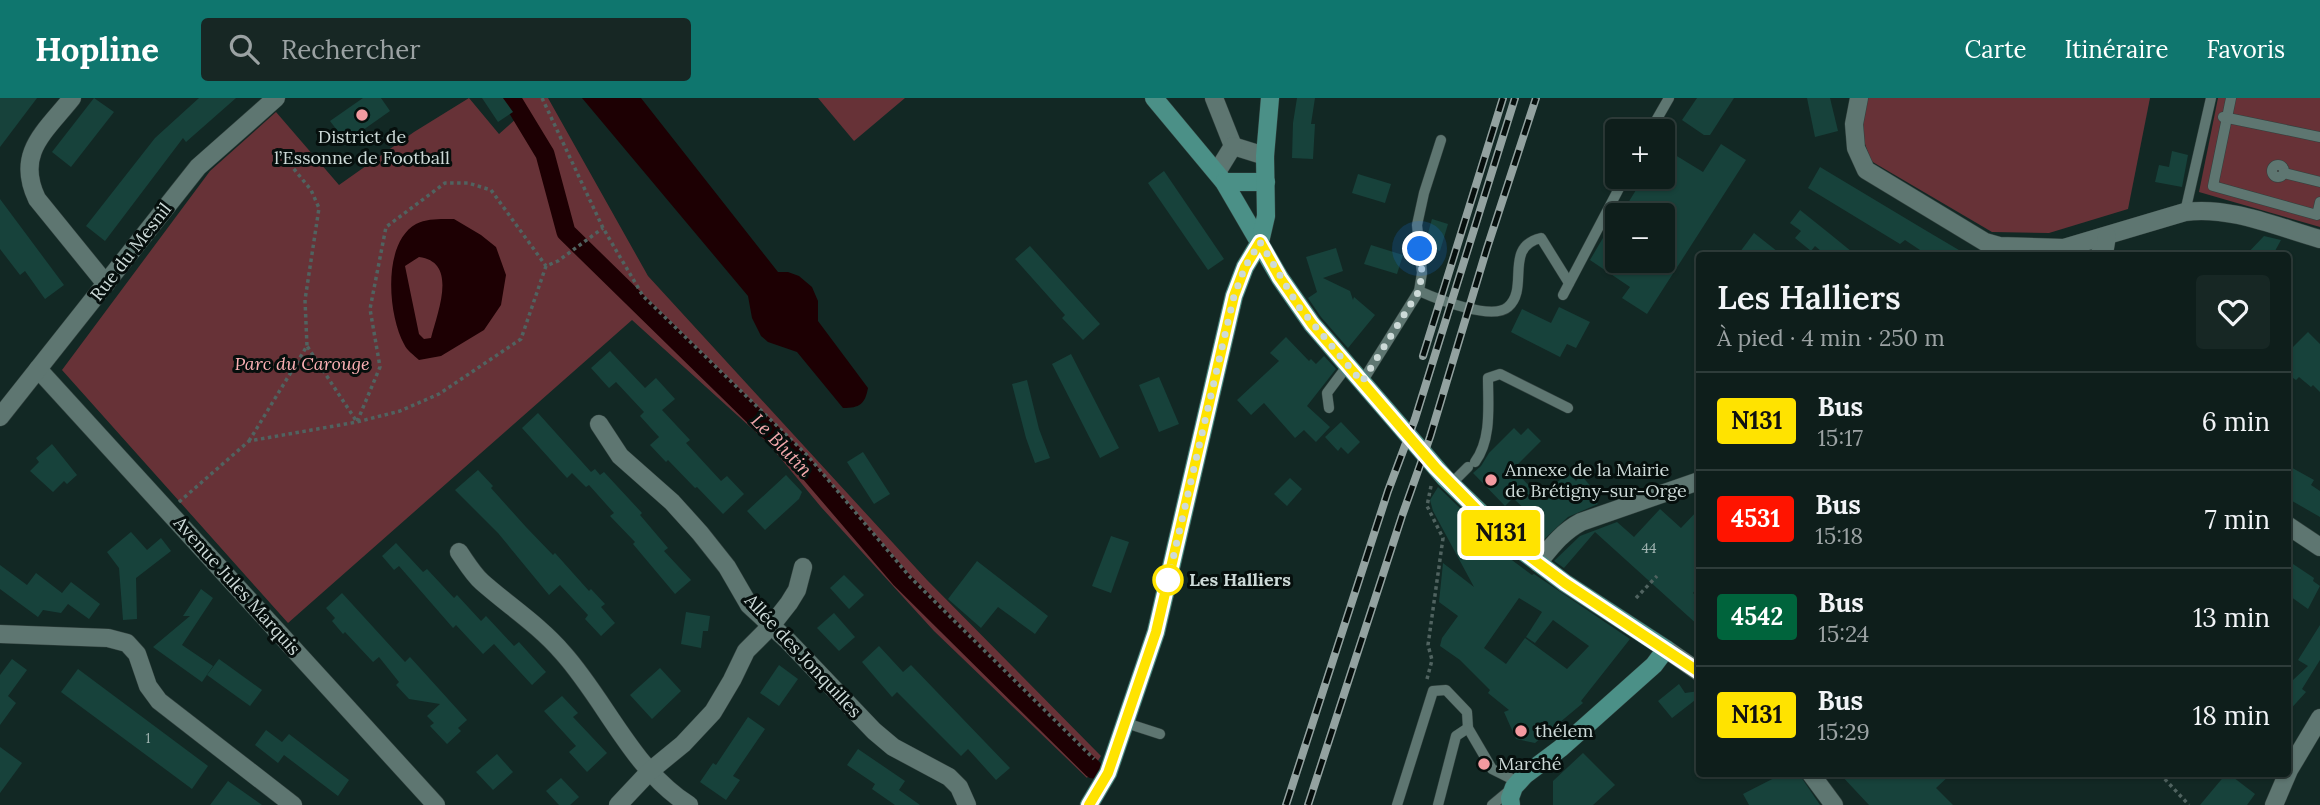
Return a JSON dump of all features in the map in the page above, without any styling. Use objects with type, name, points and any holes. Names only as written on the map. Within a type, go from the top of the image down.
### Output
[{"type":"main road","points":[[1154,98],[1221,177],[1299,307],[1436,468],[1513,544],[1666,649],[1654,665],[1514,791]]},
{"type":"main road","points":[[1089,805],[1108,773],[1156,632],[1234,296],[1245,267],[1260,242],[1266,216],[1265,149],[1270,98]]},
{"type":"main road","points":[[1221,177],[1266,182]]},
{"type":"main road","points":[[1237,203],[1245,267]]},
{"type":"street","points":[[72,98],[33,149],[29,162],[29,182],[37,199],[106,285]]},
{"type":"street","name":"Rue du Mesnil","points":[[0,417],[198,167],[276,98]]},
{"type":"street","points":[[1859,98],[1854,124],[1856,148],[1867,170],[1996,251],[2064,248],[2185,212],[2224,212],[2320,239]]},
{"type":"street","points":[[1216,99],[1233,146],[1221,177]]},
{"type":"street","points":[[1233,146],[1265,149]]},
{"type":"street","points":[[2102,252],[2107,236]]},
{"type":"street","name":"Avenue Jules Marquis","points":[[38,369],[436,805]]},
{"type":"street","name":"Allée des Jonquilles","points":[[599,424],[620,456],[672,502],[700,533],[727,567],[749,605],[874,731],[893,747],[949,777],[959,787],[967,805]]},
{"type":"street","points":[[1538,563],[1568,528],[1696,482]]},
{"type":"street","points":[[2291,528],[2320,547]]},
{"type":"street","points":[[459,552],[480,580],[535,625],[576,667],[650,771],[689,805]]},
{"type":"street","points":[[618,805],[713,712],[746,651],[771,626],[797,590],[803,567]]},
{"type":"street","points":[[0,634],[108,638],[127,643],[137,654],[148,686],[159,701],[293,805]]},
{"type":"street","points":[[1666,649],[1696,670]]},
{"type":"street","points":[[2291,764],[2320,718]]},
{"type":"street","points":[[1813,777],[1834,805]]},
{"type":"street","points":[[2274,805],[2285,777]]},
{"type":"lane","points":[[1657,119],[1669,98]]},
{"type":"lane","points":[[2211,98],[2218,115],[2213,186],[2319,215],[2320,202]]},
{"type":"lane","points":[[2185,212],[2218,115],[2231,98]]},
{"type":"lane","points":[[2218,115],[2320,137]]},
{"type":"lane","points":[[1362,382],[1419,291],[1422,273],[1417,225],[1441,140]]},
{"type":"lane","points":[[2284,173],[2320,182]]},
{"type":"lane","points":[[1563,295],[1619,189]]},
{"type":"lane","points":[[1419,291],[1486,312],[1498,312],[1508,307],[1514,297],[1521,251],[1530,240],[1541,238],[1569,283]]},
{"type":"lane","points":[[1329,408],[1327,393],[1348,365]]},
{"type":"lane","points":[[1451,484],[1480,454],[1488,423],[1488,378],[1500,374],[1568,408]]},
{"type":"lane","points":[[1397,805],[1433,691],[1446,690],[1467,712],[1468,728],[1492,769],[1514,791],[1492,805]]},
{"type":"lane","points":[[1126,723],[1160,734]]},
{"type":"lane","points":[[1438,805],[1456,736],[1468,728]]},
{"type":"path","points":[[542,98],[603,228],[643,296],[808,456],[910,577],[1108,773]]},
{"type":"path","points":[[285,158],[311,190],[319,208],[305,300],[307,346],[357,422]]},
{"type":"path","points":[[357,422],[380,367],[370,309],[386,227],[445,183],[468,183],[491,190],[546,266]]},
{"type":"path","points":[[250,442],[357,422],[400,411],[439,394],[521,339],[546,266],[568,254],[603,228]]},
{"type":"path","points":[[169,511],[250,442],[307,346]]},
{"type":"path","points":[[1425,686],[1432,660],[1428,645],[1443,538],[1427,506],[1436,468]]},
{"type":"path","points":[[1636,598],[1657,576]]},
{"type":"path","points":[[2163,777],[2189,805]]},
{"type":"green space","name":"Parc du Carouge","points":[[469,98],[499,134],[518,117],[504,98],[548,98],[648,276],[927,580],[1101,756],[1087,778],[934,631],[821,507],[768,443],[632,320],[288,623],[62,370],[210,171],[276,112],[339,185],[414,132]]},
{"type":"green space","points":[[818,98],[905,98],[854,141]]},
{"type":"green space","points":[[1866,98],[2150,98],[2128,209],[2049,233],[1992,232],[1871,161],[1861,133]]},
{"type":"green space","points":[[2218,98],[2320,98],[2320,227],[2199,192]]},
{"type":"shaded area","points":[[582,98],[641,98],[778,272],[799,276],[812,287],[818,301],[818,321],[868,388],[861,404],[843,408],[797,352],[768,342],[761,336],[752,318],[748,296]]},
{"type":"shaded area","points":[[454,219],[496,247],[506,275],[501,305],[484,330],[441,356],[419,360],[405,346],[394,316],[391,280],[393,263],[405,233],[416,224],[430,220]],"holes":[[[419,257],[431,261],[439,268],[442,290],[431,338],[424,339],[419,334],[405,266]]]},
{"type":"building","points":[[0,98],[37,98],[0,147]]},
{"type":"building","points":[[94,98],[114,112],[71,167],[52,152]]},
{"type":"building","points":[[199,98],[236,98],[186,142],[183,138],[105,241],[86,226],[155,138]]},
{"type":"building","points":[[363,98],[381,98],[390,111],[346,142],[330,121]]},
{"type":"building","points":[[482,98],[503,98],[513,112],[498,122]]},
{"type":"building","points":[[1297,98],[1315,98],[1311,124],[1315,124],[1313,159],[1292,158]]},
{"type":"building","points":[[1697,98],[1734,98],[1710,135],[1704,135],[1682,120]]},
{"type":"building","points":[[1807,98],[1830,98],[1838,131],[1815,137]]},
{"type":"building","points":[[1721,144],[1746,160],[1675,270],[1675,203],[1628,203],[1637,189],[1675,189],[1675,155],[1703,172]]},
{"type":"building","points":[[2172,151],[2188,155],[2182,187],[2155,182],[2159,165],[2169,167]]},
{"type":"building","points":[[1820,167],[1962,252],[1923,252],[1905,240],[1900,244],[1808,188]]},
{"type":"building","points":[[1164,171],[1224,259],[1208,270],[1148,183]]},
{"type":"building","points":[[1358,174],[1391,184],[1385,203],[1352,193]]},
{"type":"building","points":[[0,199],[64,285],[45,299],[25,271],[20,275],[0,249]]},
{"type":"building","points":[[1800,210],[1852,252],[1822,252],[1815,246],[1811,251],[1795,238],[1801,231],[1790,223]]},
{"type":"building","points":[[1432,219],[1448,224],[1440,251],[1427,247],[1426,240]]},
{"type":"building","points":[[1754,233],[1778,252],[1740,252]]},
{"type":"building","points":[[1605,234],[1605,270],[1590,260]]},
{"type":"building","points":[[2264,236],[2281,240],[2274,252],[2249,252]]},
{"type":"building","points":[[1371,245],[1403,255],[1397,274],[1364,264]]},
{"type":"building","points":[[1030,246],[1100,324],[1083,340],[1062,318],[1065,315],[1015,259]]},
{"type":"building","points":[[1336,248],[1343,271],[1323,278],[1350,291],[1353,300],[1354,297],[1375,315],[1348,348],[1308,298],[1317,292],[1306,257]]},
{"type":"building","points":[[1609,273],[1673,273],[1647,314],[1622,298],[1630,287]]},
{"type":"building","points":[[1559,307],[1590,322],[1576,348],[1567,344],[1560,357],[1511,332],[1522,309],[1551,323]]},
{"type":"building","points":[[2308,332],[2320,344],[2320,392],[2299,377],[2296,380],[2291,377],[2291,349]]},
{"type":"building","points":[[1286,337],[1309,361],[1311,359],[1316,364],[1324,356],[1336,369],[1307,406],[1330,427],[1316,442],[1304,430],[1295,438],[1264,403],[1251,415],[1237,400],[1279,361],[1270,353]]},
{"type":"building","points":[[610,351],[645,388],[656,378],[675,399],[662,410],[690,440],[686,443],[721,481],[727,476],[744,494],[723,514],[650,445],[659,437],[640,416],[644,412],[616,382],[609,388],[591,368]]},
{"type":"building","points":[[1071,354],[1119,448],[1100,458],[1052,364]]},
{"type":"building","points":[[1159,377],[1179,424],[1159,432],[1139,385]]},
{"type":"building","points":[[1027,380],[1039,429],[1050,458],[1035,463],[1012,384]]},
{"type":"building","points":[[538,413],[591,472],[595,469],[600,475],[604,472],[642,513],[640,515],[668,548],[664,551],[691,580],[675,594],[633,544],[635,542],[610,516],[614,513],[589,485],[586,487],[572,473],[567,478],[522,428]]},
{"type":"building","points":[[1341,422],[1360,442],[1348,454],[1341,447],[1338,451],[1325,437]]},
{"type":"building","points":[[1514,428],[1521,435],[1528,428],[1541,441],[1513,469],[1539,496],[1569,473],[1576,481],[1581,475],[1599,496],[1595,501],[1598,504],[1568,517],[1538,545],[1521,531],[1533,517],[1513,498],[1505,506],[1473,473]]},
{"type":"building","points":[[52,444],[77,475],[67,484],[64,481],[53,492],[30,471],[39,462],[36,458]]},
{"type":"building","points":[[863,452],[890,494],[874,504],[847,462]]},
{"type":"building","points":[[2291,467],[2314,480],[2311,485],[2320,491],[2320,517],[2291,500]]},
{"type":"building","points":[[478,470],[526,527],[605,604],[601,607],[615,623],[601,636],[585,619],[588,615],[560,585],[549,595],[498,533],[455,490]]},
{"type":"building","points":[[786,475],[802,492],[799,499],[765,530],[747,511]]},
{"type":"building","points":[[1290,478],[1302,489],[1287,506],[1274,494]]},
{"type":"building","points":[[1438,487],[1482,529],[1472,539],[1494,559],[1501,552],[1630,639],[1581,701],[1583,703],[1535,743],[1516,739],[1504,712],[1509,710],[1488,693],[1490,690],[1460,660],[1440,646],[1442,638],[1458,616],[1439,602],[1443,563],[1474,587],[1433,511],[1430,500]],"holes":[[[1519,598],[1542,612],[1526,637],[1535,643],[1553,620],[1589,646],[1567,669],[1525,638],[1506,664],[1484,648]]]},
{"type":"building","points":[[1660,509],[1681,528],[1696,512],[1696,589],[1693,593],[1696,596],[1696,623],[1595,532],[1564,568],[1554,561],[1580,536],[1617,522],[1634,537]]},
{"type":"building","points":[[131,532],[147,550],[161,538],[171,551],[136,578],[137,619],[123,620],[119,568],[107,552]]},
{"type":"building","points":[[1111,536],[1129,542],[1111,593],[1092,586]]},
{"type":"building","points":[[396,543],[423,572],[427,569],[454,598],[457,595],[481,621],[486,616],[514,646],[519,642],[546,672],[532,685],[494,644],[483,654],[456,625],[453,628],[399,566],[394,570],[382,556]]},
{"type":"building","points":[[977,561],[1048,616],[1035,634],[998,607],[981,628],[948,599]]},
{"type":"building","points":[[2291,563],[2314,578],[2313,581],[2320,586],[2308,609],[2291,597]]},
{"type":"building","points":[[0,565],[27,585],[36,573],[62,593],[71,582],[100,604],[89,619],[68,604],[61,613],[43,610],[38,617],[0,589]]},
{"type":"building","points":[[844,575],[864,595],[849,609],[830,588]]},
{"type":"building","points":[[201,589],[213,598],[182,645],[213,666],[202,682],[153,647],[190,616],[183,616]]},
{"type":"building","points":[[342,593],[405,662],[410,657],[467,720],[458,728],[461,731],[447,744],[430,726],[434,723],[427,716],[440,704],[409,699],[396,685],[399,682],[379,657],[373,662],[332,621],[335,618],[326,608]]},
{"type":"building","points":[[686,612],[710,616],[708,631],[703,631],[701,648],[681,644]]},
{"type":"building","points":[[834,613],[855,637],[839,651],[817,628]]},
{"type":"building","points":[[2320,625],[2320,660],[2302,689],[2306,692],[2291,709],[2291,678],[2293,680],[2308,666],[2298,660]]},
{"type":"building","points":[[879,646],[903,672],[911,665],[1010,768],[996,780],[968,749],[961,756],[897,692],[892,697],[862,662]]},
{"type":"building","points":[[12,659],[27,670],[8,696],[16,703],[0,725],[0,675]]},
{"type":"building","points":[[219,659],[262,690],[250,706],[207,675]]},
{"type":"building","points":[[779,665],[798,679],[779,706],[760,693]]},
{"type":"building","points":[[660,668],[681,691],[652,719],[630,695]]},
{"type":"building","points":[[78,669],[208,766],[192,789],[61,692]]},
{"type":"building","points":[[1679,684],[1685,693],[1696,691],[1696,699],[1672,718],[1658,701]]},
{"type":"building","points":[[562,696],[578,713],[573,717],[607,753],[587,772],[569,752],[576,746],[544,711]]},
{"type":"building","points":[[748,717],[765,729],[733,776],[740,780],[726,800],[700,782],[713,763],[716,765]]},
{"type":"building","points":[[266,730],[282,742],[289,734],[349,780],[338,796],[284,755],[278,763],[255,745]]},
{"type":"building","points":[[0,747],[22,763],[0,793]]},
{"type":"building","points":[[858,749],[905,781],[899,790],[920,805],[895,805],[872,789],[875,784],[847,765]]},
{"type":"building","points":[[1583,753],[1615,785],[1593,805],[1553,805],[1553,781]]},
{"type":"building","points":[[497,754],[513,772],[493,790],[476,772]]},
{"type":"building","points":[[1776,777],[1801,777],[1820,805],[1749,805],[1743,794]]},
{"type":"building","points":[[1843,777],[1948,777],[1936,788],[1953,805],[1869,805]]},
{"type":"building","points":[[2223,777],[2233,777],[2255,794],[2247,805],[2200,805]]},
{"type":"building","points":[[561,778],[579,797],[570,805],[559,805],[546,791]]},
{"type":"building","points":[[228,781],[262,805],[210,805]]},
{"type":"waterway","name":"Le Blutin","points":[[511,98],[545,154],[566,232],[800,461],[901,579],[1093,769]]},
{"type":"railway","points":[[1423,356],[1503,98]]},
{"type":"railway","points":[[1286,805],[1388,491],[1415,419],[1515,98]]},
{"type":"railway","points":[[1308,805],[1430,437],[1536,98]]},
{"type":"bus line","name":"N131","points":[[1089,805],[1108,773],[1156,632],[1234,296],[1245,267],[1260,242],[1280,278],[1312,324],[1436,468],[1487,520],[1513,544],[1565,583],[1696,670]]},
{"type":"place","name":"District de l’Essonne de Football","points":[[362,115]]},
{"type":"place","name":"Annexe de la Mairie de Brétigny-sur-Orge","points":[[1491,480]]},
{"type":"place","name":"Les Halliers","points":[[1168,580]]},
{"type":"place","name":"thélem","points":[[1521,731]]},
{"type":"place","name":"Marché","points":[[1484,764]]},
{"type":"route","points":[[1168,580],[1234,296],[1245,267],[1260,242],[1299,307],[1362,382],[1419,291],[1422,273],[1420,249]]}]
